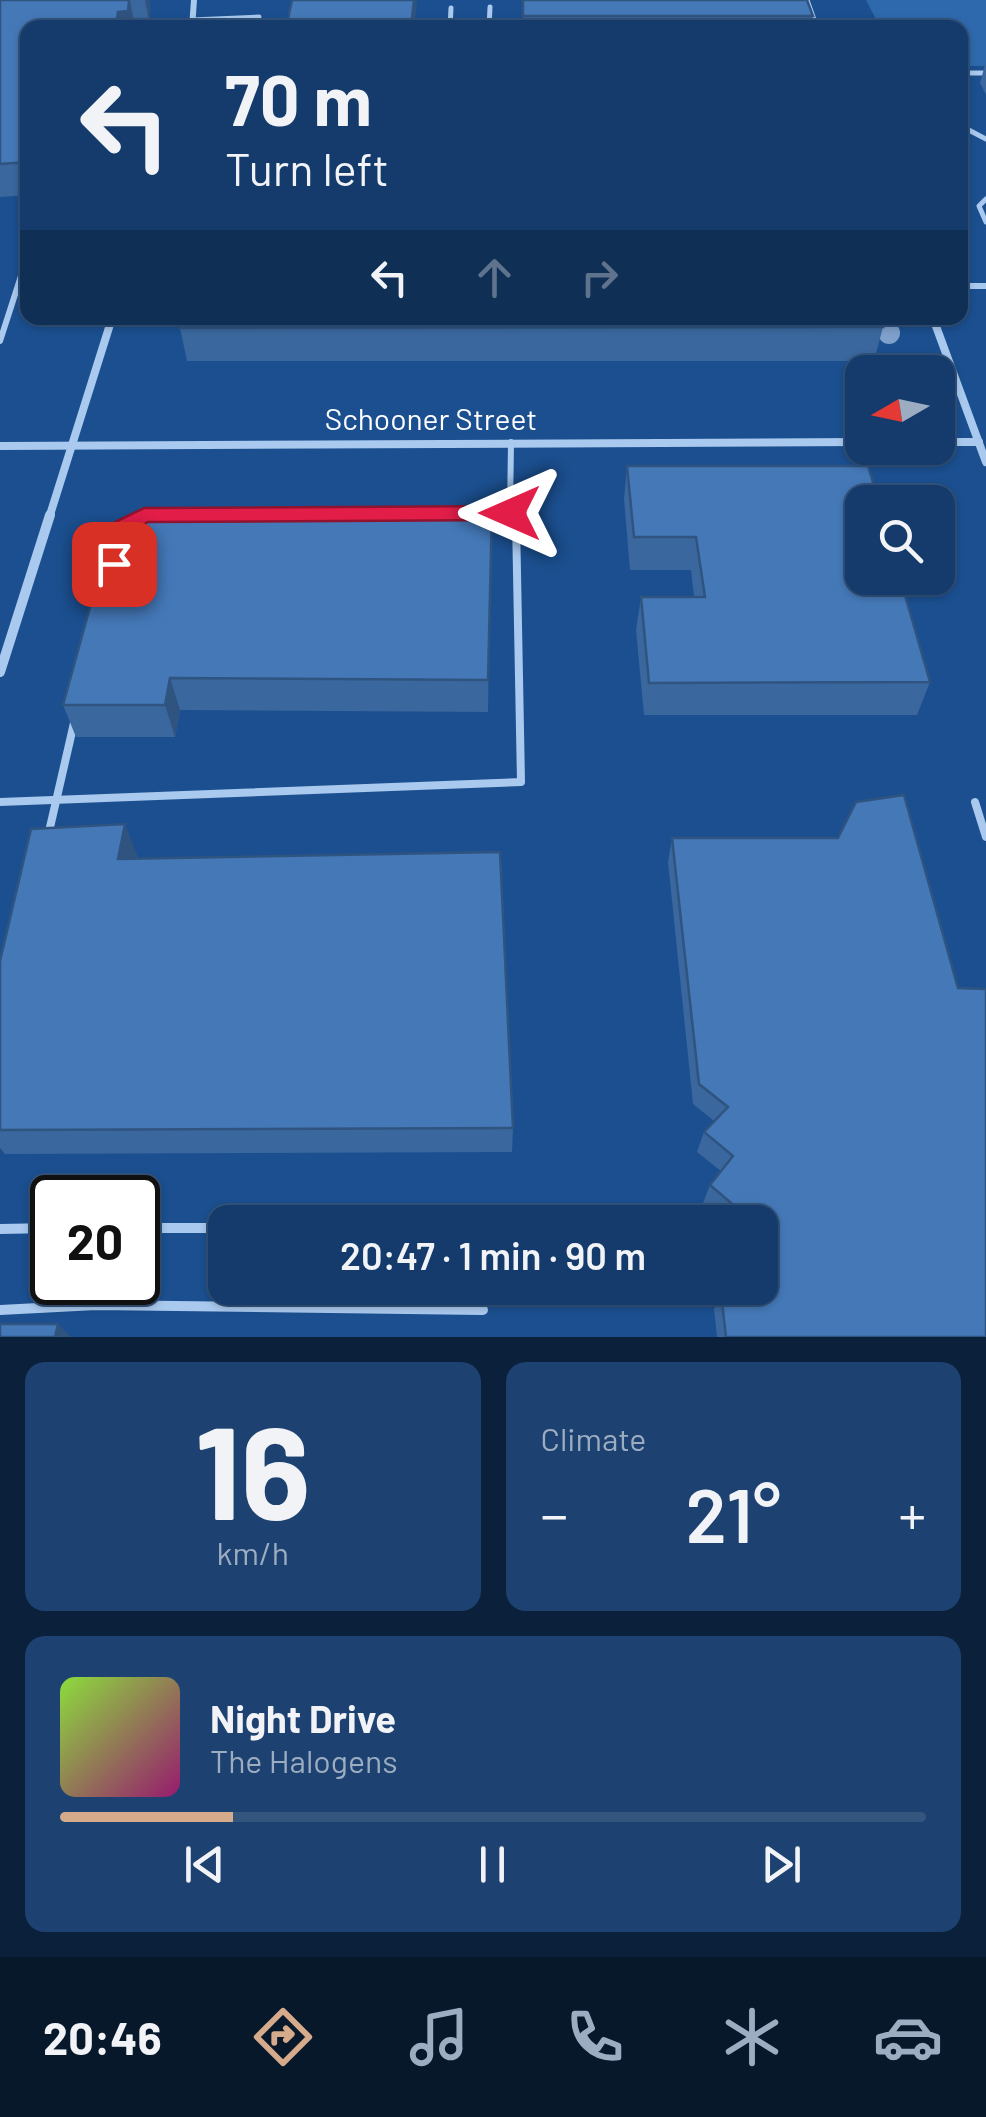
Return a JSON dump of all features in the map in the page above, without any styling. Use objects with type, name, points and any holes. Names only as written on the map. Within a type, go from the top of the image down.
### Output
[{"type":"street","points":[[0,672],[110,325]]},
{"type":"street","points":[[936,325],[986,462]]},
{"type":"street","name":"Schooner Street","points":[[0,446],[845,442]]},
{"type":"street","points":[[955,442],[978,442]]},
{"type":"lane","points":[[489,20],[490,7]]},
{"type":"lane","points":[[450,8],[450,20]]},
{"type":"lane","points":[[230,20],[259,17],[258,20]]},
{"type":"lane","points":[[986,200],[979,206],[986,222]]},
{"type":"lane","points":[[0,341],[20,287]]},
{"type":"lane","points":[[0,802],[520,782],[516,520],[510,513],[512,442]]},
{"type":"lane","points":[[471,514],[510,513]]},
{"type":"lane","points":[[43,854],[76,710]]},
{"type":"lane","points":[[975,802],[986,837]]},
{"type":"lane","points":[[0,1228],[30,1228]]},
{"type":"lane","points":[[160,1228],[208,1228]]},
{"type":"lane","points":[[0,1310],[96,1305],[484,1310]]},
{"type":"shaded area","points":[[866,0],[986,0],[986,66],[968,66],[968,20],[876,20]]},
{"type":"building","points":[[0,0],[129,0],[128,11],[118,12],[117,20],[20,20],[20,163],[0,164]]},
{"type":"building","points":[[292,0],[414,0],[412,20],[288,20]]},
{"type":"building","points":[[523,0],[807,0],[813,16],[523,16]]},
{"type":"building","points":[[181,325],[883,327],[180,328]]},
{"type":"building","points":[[627,466],[868,466],[874,485],[845,485],[845,595],[905,595],[930,682],[649,683],[641,597],[705,597],[696,537],[634,537]]},
{"type":"building","points":[[492,508],[488,680],[170,678],[165,705],[63,705],[113,524],[143,509]]},
{"type":"building","points":[[904,795],[958,988],[986,989],[986,1337],[726,1337],[722,1305],[778,1305],[778,1205],[733,1205],[710,1185],[733,1156],[704,1132],[728,1107],[699,1084],[672,838],[838,838],[856,802]]},
{"type":"building","points":[[125,824],[118,859],[500,852],[513,1128],[0,1130],[0,961],[31,829]]},
{"type":"building","points":[[0,1324],[58,1324],[55,1337],[0,1337]]},
{"type":"route","points":[[114,564],[123,527],[144,515],[510,513]]}]
